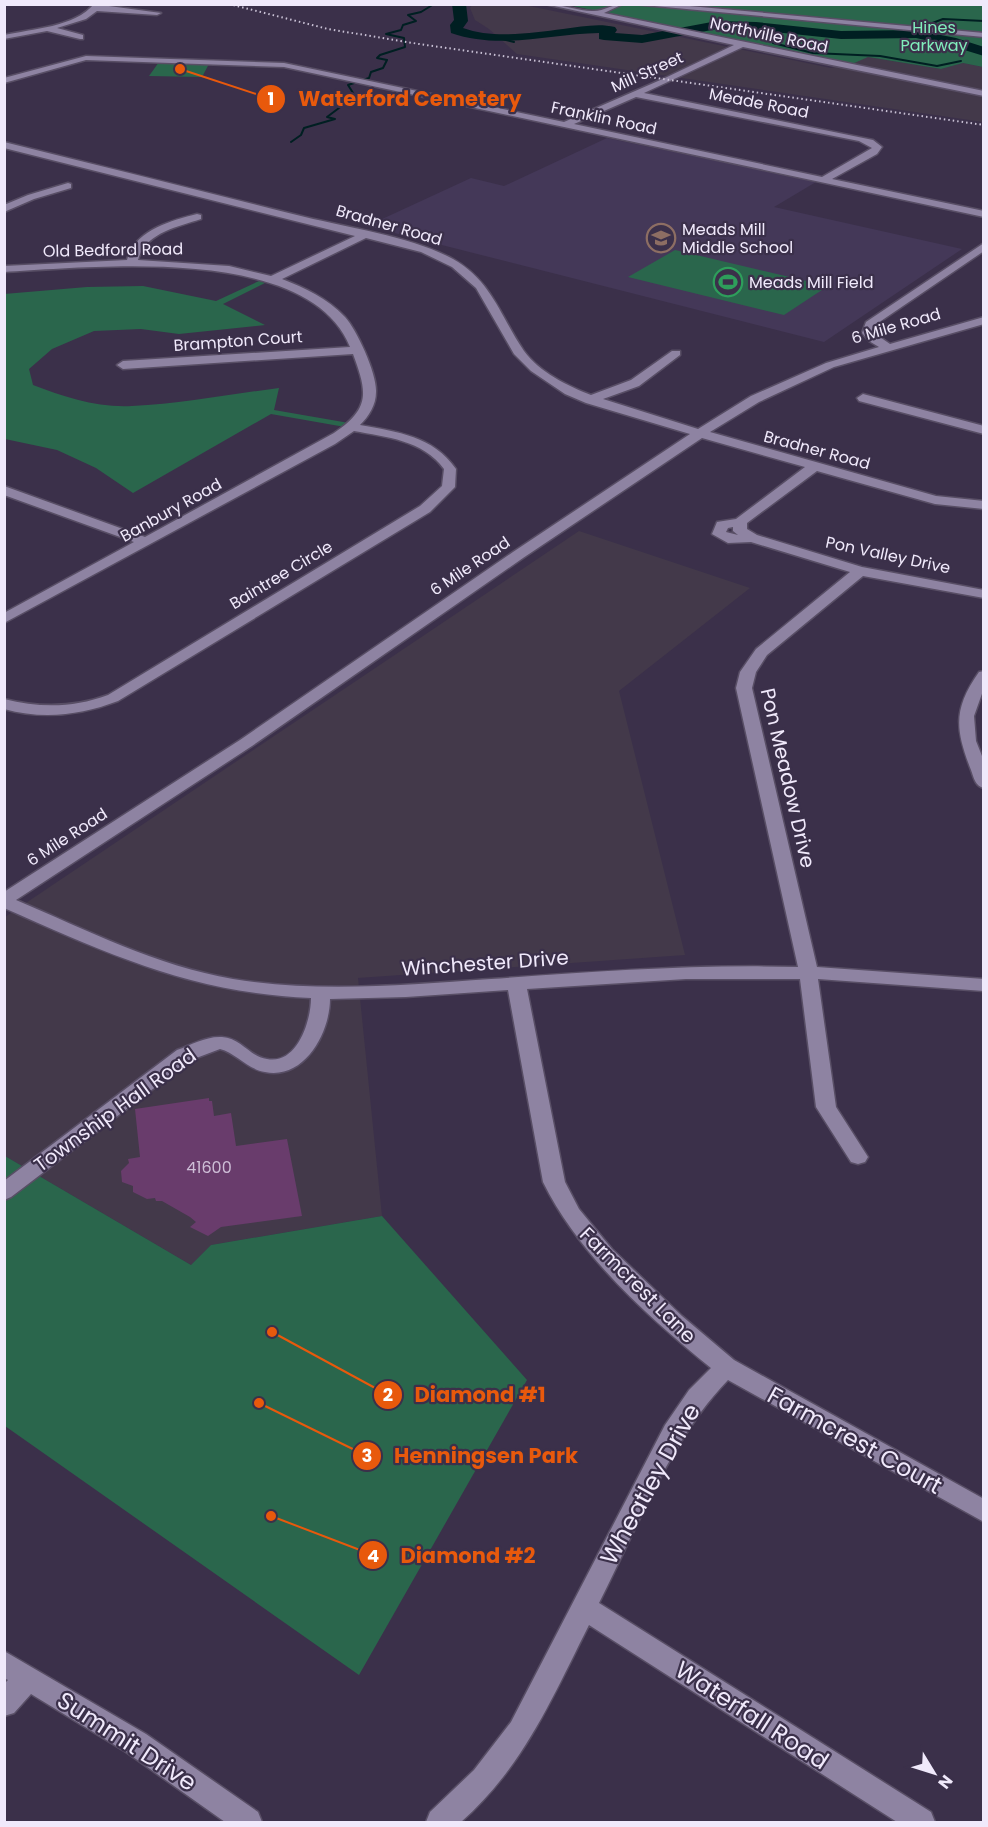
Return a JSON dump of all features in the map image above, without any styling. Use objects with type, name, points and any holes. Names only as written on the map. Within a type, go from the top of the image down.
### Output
[{"type":"street","name":"Northville Road","points":[[548,4],[984,94]]},
{"type":"street","points":[[595,14],[620,4]]},
{"type":"street","points":[[636,4],[984,35]]},
{"type":"street","points":[[718,4],[772,7]]},
{"type":"street","points":[[5,36],[76,20],[97,7],[157,13]]},
{"type":"street","points":[[45,28],[80,37]]},
{"type":"street","name":"Mill Street","points":[[564,125],[742,44]]},
{"type":"street","name":"Franklin Road","points":[[4,81],[70,61],[92,58],[269,63],[984,214]]},
{"type":"street","name":"Meade Road","points":[[634,94],[861,139],[876,145],[877,150],[874,152],[823,180]]},
{"type":"street","name":"Bradner Road","points":[[4,145],[425,250],[465,270],[481,286],[526,360],[552,381],[590,400],[935,500],[984,506]]},
{"type":"street","points":[[4,209],[68,186]]},
{"type":"street","points":[[132,263],[133,251],[140,242],[164,229],[197,217]]},
{"type":"street","points":[[271,280],[367,234]]},
{"type":"street","points":[[887,347],[870,336],[868,333],[870,324],[984,246]]},
{"type":"street","name":"Old Bedford Road","points":[[4,269],[132,263],[206,267],[271,280],[303,292],[331,309],[345,325],[356,350],[371,394],[365,412],[352,427]]},
{"type":"street","name":"6 Mile Road","points":[[4,900],[246,743],[493,572],[700,433],[779,387],[830,365],[984,320]]},
{"type":"street","name":"Brampton Court","points":[[123,365],[356,350]]},
{"type":"street","points":[[590,400],[635,383],[676,353]]},
{"type":"street","points":[[863,398],[984,430]]},
{"type":"street","name":"Banbury Road","points":[[4,619],[331,441],[352,427]]},
{"type":"street","name":"Baintree Circle","points":[[4,705],[39,711],[59,711],[84,708],[113,698],[425,508],[448,487],[450,469],[435,452],[411,440],[352,427]]},
{"type":"street","name":"Pon Valley Drive","points":[[815,466],[740,522],[722,525],[719,534],[733,540],[752,538],[860,571],[984,594]]},
{"type":"street","points":[[4,490],[146,542]]},
{"type":"street","points":[[740,522],[740,531],[752,538]]},
{"type":"street","name":"Pon Meadow Drive","points":[[858,1157],[826,1107],[805,949],[745,697],[745,680],[752,664],[761,652],[860,571]]},
{"type":"street","points":[[984,675],[973,690],[964,715],[967,740],[984,783]]},
{"type":"street","name":"Winchester Drive","points":[[4,900],[165,970],[232,985],[320,993],[392,992],[688,972],[808,973],[984,985]]},
{"type":"street","name":"Farmcrest Lane","points":[[516,983],[549,1166],[563,1204],[580,1230],[598,1250],[691,1340],[726,1367]]},
{"type":"street","name":"Township Hall Road","points":[[4,1192],[184,1055],[203,1046],[221,1043],[232,1046],[254,1062],[275,1067],[299,1055],[317,1024],[320,993]]},
{"type":"street","name":"Farmcrest Court","points":[[726,1367],[984,1512]]},
{"type":"street","name":"Wheatley Drive","points":[[583,1607],[673,1431],[697,1397],[726,1367]]},
{"type":"street","points":[[440,1822],[470,1797],[502,1759],[521,1731],[583,1607]]},
{"type":"street","name":"Waterfall Road","points":[[583,1607],[921,1822]]},
{"type":"street","name":"Summit Drive","points":[[4,1663],[136,1743],[248,1822]]},
{"type":"street","points":[[4,1704],[28,1677]]},
{"type":"shaded area","points":[[472,5],[524,5],[831,68],[868,57],[941,69],[963,63],[983,67],[983,122],[517,54],[489,29],[475,20],[470,8]]},
{"type":"shaded area","name":"Meads Mill Middle School","points":[[607,138],[816,182],[774,207],[962,249],[824,342],[367,226],[471,178],[504,186]]},
{"type":"shaded area","points":[[579,531],[750,588],[619,691],[685,955],[358,978],[382,1216],[211,1245],[191,1265],[5,1156],[5,917]]},
{"type":"green space","name":"Hines Parkway","points":[[568,5],[983,5],[983,67],[963,63],[941,69],[868,57],[852,64]]},
{"type":"green space","points":[[159,62],[210,62],[202,77],[149,76]]},
{"type":"green space","name":"Meads Mill Field","points":[[675,250],[828,286],[784,315],[628,277]]},
{"type":"green space","points":[[259,281],[265,283],[223,304],[265,325],[179,334],[141,329],[94,331],[52,349],[29,369],[33,385],[81,401],[119,406],[169,403],[279,388],[274,410],[349,423],[345,427],[271,414],[133,493],[96,468],[57,450],[5,439],[4,294],[87,287],[143,286],[216,301]]},
{"type":"green space","points":[[5,1156],[191,1265],[211,1245],[382,1216],[527,1380],[359,1675],[5,1426]]},
{"type":"building","points":[[209,1098],[209,1101],[212,1101],[214,1116],[231,1113],[236,1146],[287,1139],[302,1216],[221,1227],[208,1236],[190,1227],[196,1222],[190,1217],[162,1201],[156,1201],[155,1198],[147,1199],[133,1192],[133,1186],[122,1182],[121,1171],[129,1163],[128,1159],[140,1157],[135,1109]]},
{"type":"waterway","points":[[291,142],[301,135],[304,128],[335,119],[327,117],[355,96],[348,85],[369,78],[371,72],[383,68],[387,60],[377,58],[380,55],[405,47],[404,38],[386,34],[401,30],[403,25],[416,21],[408,15],[421,12],[434,4]]},
{"type":"waterway","points":[[459,4],[461,21],[456,30],[479,36],[524,37],[599,28],[610,30],[604,36],[642,39],[717,25],[756,26],[841,35],[916,34],[951,41],[984,52]]},
{"type":"waterway","points":[[922,27],[943,19],[984,21]]},
{"type":"waterway","points":[[500,36],[502,39],[514,42]]},
{"type":"waterway","points":[[773,43],[813,53],[880,56],[937,66],[961,61]]},
{"type":"railway","points":[[229,4],[328,29],[419,44],[984,125]]},
{"type":"place","name":"Waterford Cemetery","points":[[180,69]]},
{"type":"place","name":"Meads Mill Middle School","points":[[661,238]]},
{"type":"place","name":"Meads Mill Field","points":[[728,282]]},
{"type":"place","name":"Diamond #1","points":[[272,1332]]},
{"type":"place","name":"Henningsen Park","points":[[259,1403]]},
{"type":"place","name":"Diamond #2","points":[[271,1516]]}]
